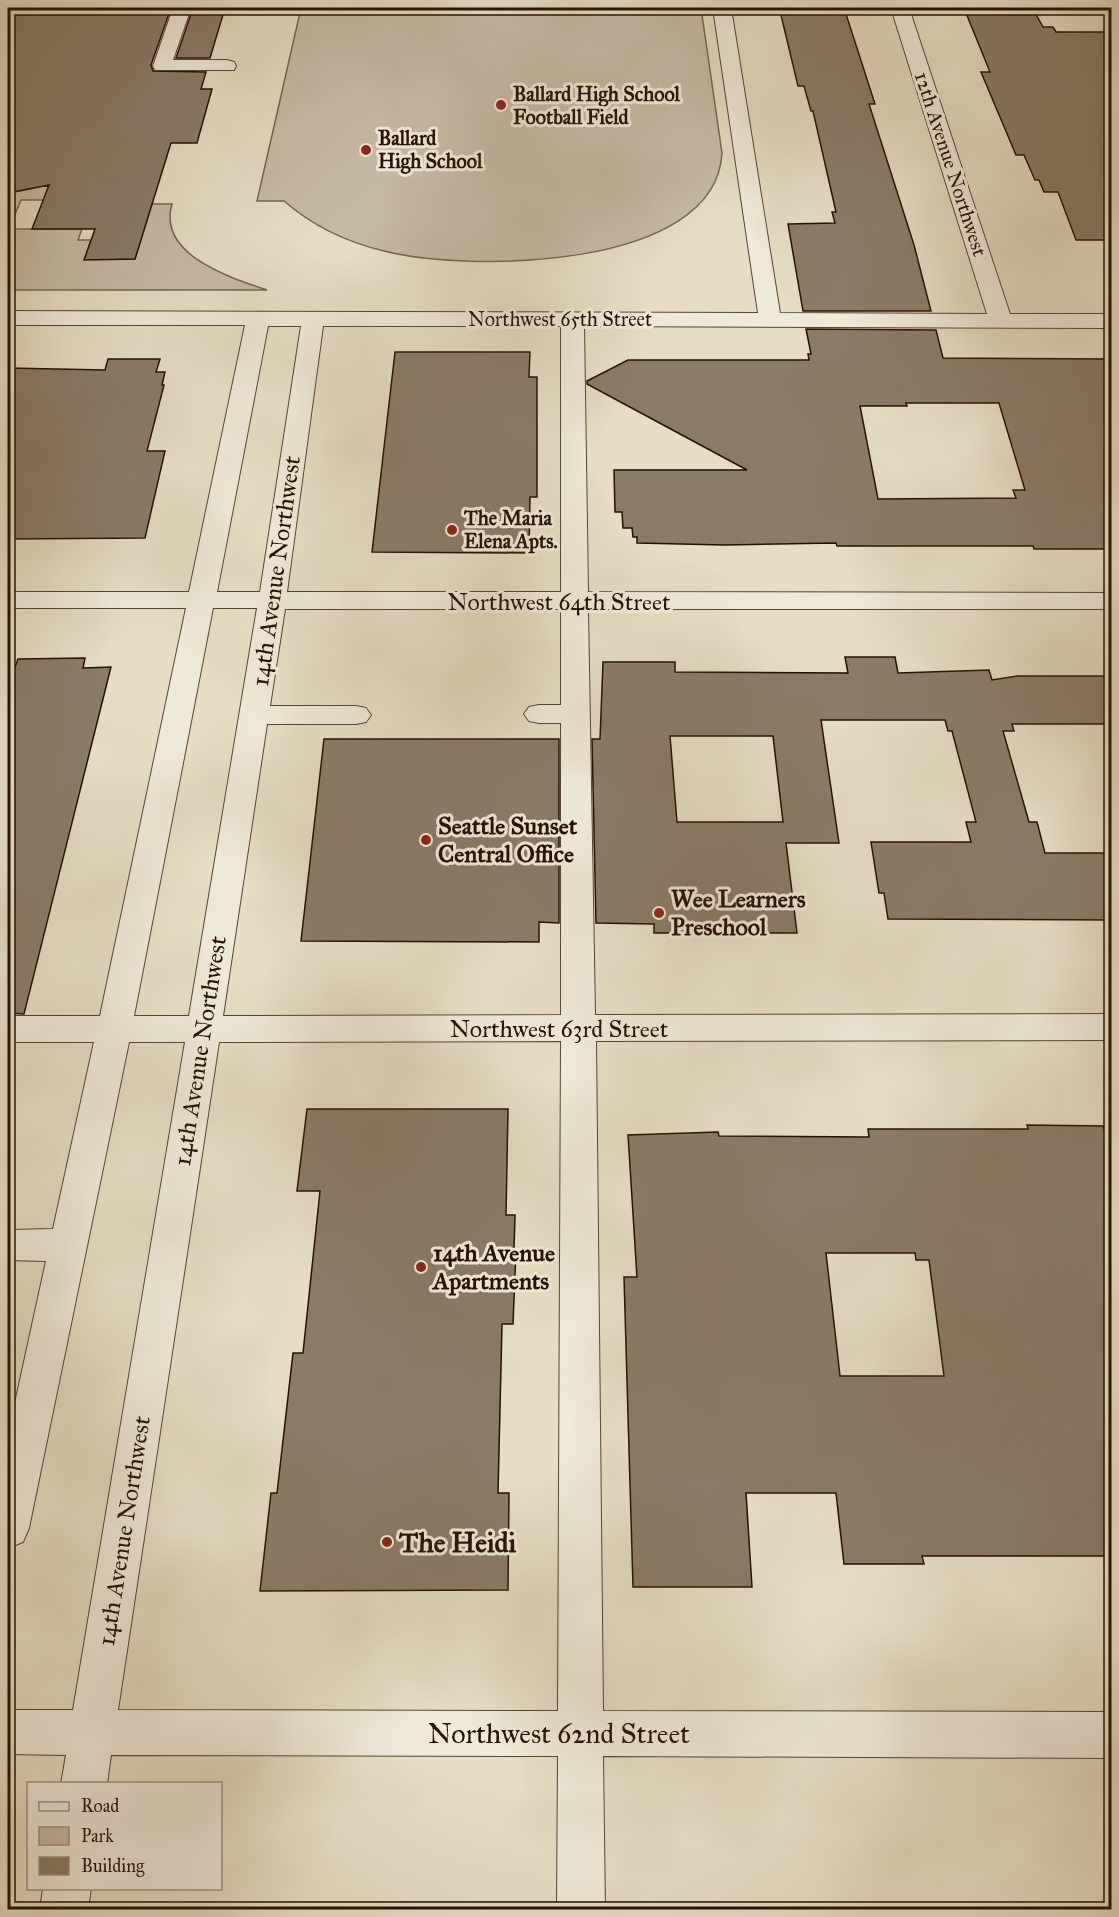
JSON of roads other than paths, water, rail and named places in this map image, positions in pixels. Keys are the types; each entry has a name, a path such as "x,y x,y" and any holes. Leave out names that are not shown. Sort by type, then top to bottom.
{"street":[{"path":"182,8 162,66 227,66"},
{"path":"722,8 770,319"},
{"name":"12th Avenue Northwest","path":"900,8 1001,321"},
{"name":"Northwest 65th Street","path":"8,318 1112,321"},
{"path":"8,1528 114,1030 258,319"},
{"name":"14th Avenue Northwest","path":"84,1782 272,601 313,319"},
{"path":"572,319 578,1029 581,1910"},
{"name":"Northwest 64th Street","path":"8,600 201,602 1112,601"},
{"path":"539,714 574,714"},
{"path":"254,715 357,715"},
{"name":"Northwest 63rd Street","path":"8,1029 1112,1027"},
{"path":"8,1245 67,1245"},
{"name":"Northwest 62nd Street","path":"8,1732 1112,1735"},
{"path":"64,1910 67,1890"}],"place":[{"name":"Ballard High School Football Field","path":"501,105"},
{"name":"Ballard High School","path":"366,150"},
{"name":"The Maria Elena Apts.","path":"452,530"},
{"name":"Seattle Sunset Central Office","path":"426,840"},
{"name":"Wee Learners Preschool","path":"659,913"},
{"name":"14th Avenue Apartments","path":"421,1267"},
{"name":"The Heidi","path":"387,1542"}]}
